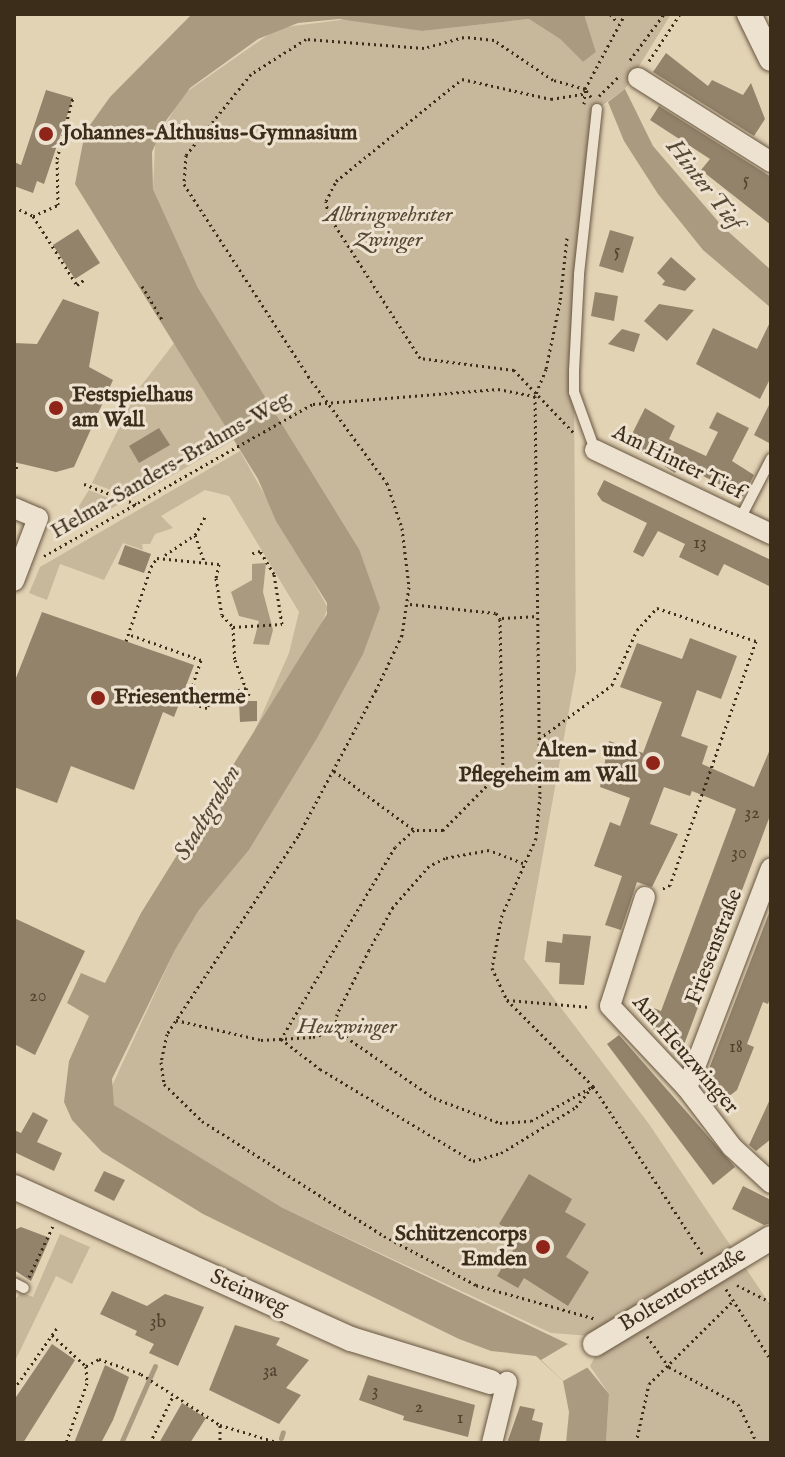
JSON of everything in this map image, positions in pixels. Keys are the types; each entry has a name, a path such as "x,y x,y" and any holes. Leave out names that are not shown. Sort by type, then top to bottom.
{"street":[{"path":"749,14 771,59"},
{"path":"638,78 771,162"},
{"name":"Am Hinter Tief","path":"595,450 771,534"},
{"path":"14,508 38,518 16,577"},
{"name":"Friesenstraße","path":"687,1088 771,868"},
{"name":"Am Heuzwinger","path":"645,897 610,1006 687,1088 732,1147 771,1183"},
{"name":"Steinweg","path":"14,1187 345,1337 499,1382"},
{"name":"Boltentorstraße","path":"601,1340 771,1238"},
{"path":"492,1443 499,1382"}],"lane":[{"path":"595,105 574,392 595,450"},
{"path":"740,519 771,459"}],"path":[{"path":"610,14 619,25"},
{"path":"584,107 584,91 625,14"},
{"path":"601,1340 597,1319 476,1285 384,1236 202,1121 178,1102 161,1075 162,1047 176,1020 290,849 334,771 393,657 408,604 407,556 395,502 375,466 326,402 183,180 186,155 212,118 272,57 317,38 424,48 464,37 494,40 553,80 584,91 595,105 664,14"},
{"path":"638,78 680,14"},
{"name":"Am Hinter Tief","path":"584,91 551,99 462,79 327,194 328,214 420,358 514,370 535,396 595,450"},
{"path":"33,216 58,205 57,159 73,97"},
{"path":"14,207 33,216 77,285 85,279"},
{"path":"569,224 560,302 546,369 535,396 539,739 536,838 523,863 492,953 494,977 507,1000 593,1086 709,1263"},
{"path":"142,286 162,319"},
{"name":"Helma-Sanders-Brahms-Weg","path":"16,577 278,420 326,402 498,389 535,396"},
{"path":"14,474 18,463"},
{"path":"84,484 136,504"},
{"path":"126,641 153,562 195,535 205,517"},
{"path":"195,535 204,561"},
{"path":"233,627 282,624 274,574 260,551 250,554"},
{"path":"165,555 219,564 216,578 222,615 233,627 235,660 250,697"},
{"path":"334,771 414,830 443,830 503,769 500,619 496,613 408,604"},
{"path":"539,739 612,685 637,630 657,608 756,641 670,885 645,897"},
{"path":"500,619 538,616"},
{"path":"128,634 201,660 187,702 207,708 211,699 246,688"},
{"path":"281,1039 395,847 414,830"},
{"path":"336,1030 337,1014 381,928 429,866 445,858 489,850 523,863"},
{"path":"507,1000 610,1006"},
{"path":"176,1020 206,1031 281,1039 336,1030 434,1098 500,1123 531,1121 593,1086"},
{"path":"281,1039 320,1069 473,1161 501,1153 576,1107 593,1086"},
{"path":"19,1286 61,1208"},
{"path":"732,1283 771,1302"},
{"path":"724,1286 771,1360"},
{"path":"636,1443 647,1387 733,1301"},
{"path":"637,1317 669,1367 738,1404 757,1443"},
{"path":"14,1389 57,1328"},
{"path":"52,1335 86,1366 87,1383 66,1443"},
{"path":"86,1366 99,1359 141,1374 220,1425 280,1443"},
{"path":"150,1443 174,1395"},
{"path":"220,1425 220,1443"}],"green space":[{"path":"584,14 671,14 625,89 597,109 574,392 576,671 524,959 649,1124 771,1306 771,1443 606,1443 609,1394 590,1366 605,1337 551,1333 281,1207 152,1132 114,1105 111,1088 175,950 199,910 249,850 316,740 359,549 198,288 153,189 155,144 182,95 278,28 348,19 422,31 529,19 560,39 583,62 596,52"},
{"path":"175,342 234,440 133,498 92,483 137,391"},
{"path":"240,451 328,608 314,641 248,746 289,653 299,612 229,496 205,490 161,516 173,528 155,534 150,544 142,544 143,550 123,543 104,580 60,564 47,600 29,593 40,567"},
{"path":"89,490 121,503 88,522 74,514"},
{"path":"60,1234 90,1247 72,1284 56,1276 14,1363 14,1301 21,1292 33,1297"}],"water":[{"name":"Stadtgraben","path":"192,14 584,14 596,52 583,62 560,39 529,19 422,31 339,19 298,23 258,39 190,88 165,122 152,152 153,189 198,288 359,549 380,608 363,654 316,740 249,850 199,910 175,950 112,1079 114,1105 281,1207 568,1344 609,1394 606,1443 566,1443 569,1412 563,1381 536,1356 491,1351 459,1339 203,1214 102,1152 72,1120 64,1102 69,1061 89,1016 67,1003 81,973 105,983 141,913 327,614 327,603 276,521 258,479 75,184 85,132 110,97"},
{"path":"625,89 653,146 722,226 771,270 771,308 703,250 658,194 624,141 608,102"},
{"path":"266,563 263,592 273,630 269,645 253,644 259,621 239,616 231,592 252,580 252,564"}],"pier":[{"path":"568,1344 590,1366 563,1381 541,1360"}],"building":[{"path":"666,53 708,86 712,80 743,95 751,83 765,119 754,136 653,72"},
{"name":"Johannes-Althusius-Gymnasium","path":"46,90 73,98 44,184 37,181 33,193 14,186 14,162 21,165"},
{"path":"659,106 771,177 771,225 701,170 710,159 650,120"},
{"path":"78,229 100,263 75,279 53,245"},
{"path":"610,230 634,237 623,273 599,266"},
{"path":"671,257 696,279 685,291 662,285 665,281 657,273"},
{"path":"595,292 618,296 614,321 591,316"},
{"name":"Festspielhaus am Wall","path":"63,299 99,312 89,367 113,380 74,467 56,472 14,462 14,343 37,344"},
{"path":"659,304 694,310 667,341 644,321"},
{"path":"771,320 771,377 760,399 696,364 713,328 757,349"},
{"path":"622,329 640,334 634,352 608,344"},
{"path":"771,401 771,444 754,435"},
{"path":"645,408 675,426 669,439 706,456 718,432 709,428 717,412 749,428 732,461 754,475 743,496 679,464 675,473 628,442"},
{"path":"159,428 170,445 139,463 129,446"},
{"path":"604,480 771,560 771,587 724,564 718,576 679,557 685,544 658,531 643,557 633,552 647,523 602,501 597,494"},
{"path":"125,545 151,554 144,573 118,564"},
{"name":"Friesentherme","path":"42,612 194,665 174,717 163,712 134,790 71,766 57,803 14,787 14,683"},
{"path":"690,638 737,656 721,699 697,690 681,736 708,746 702,764 754,787 771,747 771,813 679,1058 640,1014 651,1007 661,1011 736,809 692,791 690,796 664,787 650,824 678,834 652,887 637,882 621,930 605,925 622,876 594,866 610,822 620,826 630,798 600,787 609,741 643,753 662,702 620,687 637,643 682,659"},
{"path":"239,701 257,701 257,721 240,722"},
{"path":"771,908 771,995 768,1004 763,1002 747,1044 754,1047 737,1090 717,1106 702,1087"},
{"path":"14,918 85,951 35,1055 14,1044"},
{"path":"563,934 591,936 584,985 559,984 560,963 545,962 547,941 562,943"},
{"path":"619,1035 735,1167 713,1185 607,1044"},
{"path":"771,1097 771,1139 756,1151 749,1145"},
{"path":"33,1112 48,1120 37,1142 62,1153 54,1171 14,1152 14,1130 21,1133"},
{"path":"104,1171 125,1180 114,1201 94,1191"},
{"name":"Schützencorps Emden","path":"529,1174 572,1199 565,1212 586,1224 566,1257 589,1272 568,1306 524,1278 518,1288 497,1276 521,1237 499,1224"},
{"path":"743,1186 771,1200 771,1223 764,1225 732,1209"},
{"path":"21,1227 50,1238 31,1281 14,1270 14,1230"},
{"path":"112,1291 147,1306 165,1294 204,1307 178,1366 149,1353 154,1344 135,1335 137,1331 100,1314"},
{"path":"235,1325 280,1338 276,1345 309,1360 286,1388 301,1395 279,1424 209,1390"},
{"path":"52,1344 75,1360 23,1443 14,1443 14,1400"},
{"path":"105,1365 129,1377 113,1420 101,1443 74,1443"},
{"path":"368,1375 475,1405 468,1437 403,1420 404,1416 359,1400"},
{"path":"182,1403 206,1418 190,1443 159,1443"},
{"path":"520,1406 535,1409 532,1420 543,1423 539,1443 507,1443"}],"waterway":[{"path":"121,1443 155,1366"},
{"path":"281,1438 283,1432"}],"place":[{"name":"Johannes-Althusius-Gymnasium","path":"46,134"},
{"name":"Festspielhaus am Wall","path":"56,408"},
{"name":"Friesentherme","path":"98,698"},
{"name":"Alten- und Pflegeheim am Wall","path":"653,763"},
{"name":"Schützencorps Emden","path":"543,1247"}],"water label":[{"name":"Hinter Tief","path":"704,185"}],"park label":[{"name":"Albringwehrster Zwinger","path":"388,228"},
{"name":"Heuzwinger","path":"347,1028"}]}
